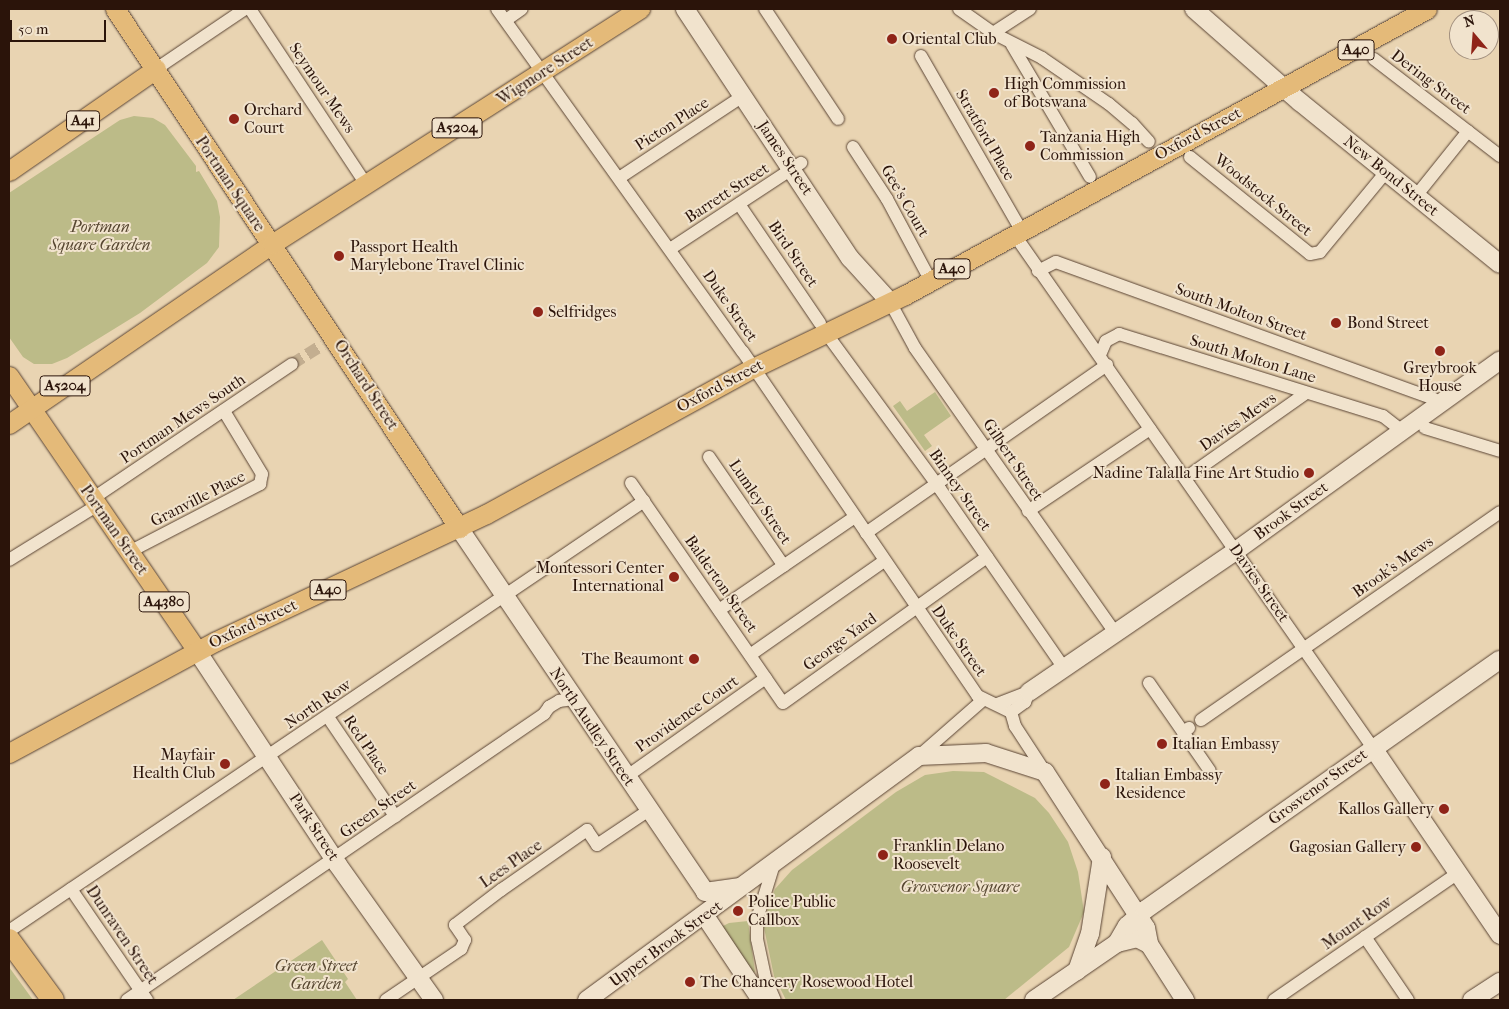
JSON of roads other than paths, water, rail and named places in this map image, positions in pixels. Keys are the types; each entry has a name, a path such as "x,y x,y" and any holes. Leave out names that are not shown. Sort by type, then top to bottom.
{"highway":[{"path":"9,940 53,1000"}],"main road":[{"name":"Portman Square","path":"31,409 272,244 115,9"},
{"name":"Wigmore Street","path":"272,244 367,186 640,9"},
{"name":"Oxford Street","path":"9,753 197,651 459,528 823,328 890,302 1427,9"},
{"name":"A41","path":"9,171 156,69"},
{"name":"Orchard Street","path":"272,244 328,341 459,528"},
{"name":"A4380","path":"9,376 31,409"},
{"name":"A5204","path":"9,424 31,409"},
{"name":"Portman Street","path":"31,409 197,651"}],"street":[{"path":"156,69 245,9"},
{"name":"Seymour Mews","path":"250,9 367,186"},
{"name":"Duke Street","path":"497,9 670,249 916,608 983,700"},
{"path":"506,20 522,9"},
{"name":"James Street","path":"685,9 743,96 797,166 850,258 890,302"},
{"path":"765,9 838,119"},
{"path":"959,9 1012,45 1042,58 1109,104 1132,123 1149,142"},
{"path":"993,33 1030,9"},
{"name":"New Bond Street","path":"1194,9 1283,88 1500,264"},
{"path":"1012,45 1026,72 1090,177"},
{"name":"Stratford Place","path":"921,56 1018,232"},
{"path":"1026,72 1042,58"},
{"name":"Dering Street","path":"1374,59 1404,79 1496,153"},
{"name":"Picton Place","path":"619,178 743,96"},
{"name":"Dering Street","path":"1416,196 1468,131"},
{"name":"Gee's Court","path":"853,147 887,198 926,272"},
{"name":"Woodstock Street","path":"1190,157 1310,254 1316,254 1386,172"},
{"name":"Barrett Street","path":"670,249 741,207 797,166"},
{"name":"Bird Street","path":"741,207 823,328"},
{"name":"Davies Street","path":"1018,232 1038,271 1083,336 1103,360 1150,429 1187,477 1458,873 1498,926"},
{"name":"South Molton Street","path":"1038,271 1056,262 1434,399"},
{"name":"Gilbert Street","path":"890,302 908,329 915,348 1115,633"},
{"name":"Binney Street","path":"823,328 937,485 1064,668"},
{"name":"South Molton Lane","path":"866,533 988,451 1103,360 1106,341 1119,334 1388,418 1402,430"},
{"name":"Brook Street","path":"997,704 1029,692 1237,550 1500,360"},
{"name":"Portman Mews South","path":"9,560 94,503 292,364"},
{"name":"Davies Mews","path":"1187,477 1306,393"},
{"name":"Granville Place","path":"129,552 260,484 262,474 224,411"},
{"path":"1425,428 1500,451"},
{"path":"1028,511 1150,429"},
{"name":"Lumley Street","path":"710,457 784,566"},
{"name":"Balderton Street","path":"631,483 783,703"},
{"name":"North Row","path":"9,931 328,718 644,501"},
{"name":"Brook's Mews","path":"1200,720 1305,650 1500,512"},
{"path":"719,610 854,517"},
{"name":"North Audley Street","path":"459,528 504,598 705,892 717,893 744,886"},
{"name":"George Yard","path":"783,703 987,557"},
{"path":"750,655 884,561"},
{"name":"Park Street","path":"197,651 268,758 342,853 434,1000"},
{"name":"Grosvenor Street","path":"1138,916 1373,748 1498,666"},
{"name":"Providence Court","path":"626,776 766,678"},
{"path":"1149,683 1186,730 1210,770"},
{"name":"Brook Street","path":"1011,712 1026,702 1029,692"},
{"name":"Green Street","path":"127,1000 144,996 342,853 544,714 549,707 559,701 573,699"},
{"path":"744,886 775,860 920,756 983,700 997,704 1011,712 1015,726 1102,857 1149,934 1148,944"},
{"name":"Red Place","path":"328,718 395,816"},
{"path":"920,756 986,753 1045,772"},
{"name":"Lees Place","path":"419,977 461,949 465,940 455,924 501,890 587,830 597,845 649,810"},
{"path":"1077,971 1090,934 1102,857"},
{"path":"775,860 757,919 757,939 765,977 775,1000"},
{"name":"Mount Row","path":"1274,1000 1458,873"},
{"name":"Upper Brook Street","path":"591,999 744,886"},
{"name":"Dunraven Street","path":"70,889 144,996"},
{"path":"705,916 761,1000"},
{"path":"1034,1000 1116,943 1138,916"},
{"path":"1365,937 1408,1000"},
{"path":"1116,943 1137,938 1148,944 1185,1000"},
{"path":"386,1000 419,977"},
{"path":"1472,1000 1500,982"}],"tunnel":[{"path":"292,364 322,345"}],"place":[{"name":"Oriental Club","path":"892,39"},
{"name":"High Commission of Botswana","path":"994,93"},
{"name":"Orchard Court","path":"234,119"},
{"name":"Tanzania High Commission","path":"1030,146"},
{"name":"Passport Health Marylebone Travel Clinic","path":"339,256"},
{"name":"Selfridges","path":"538,312"},
{"name":"Bond Street","path":"1336,323"},
{"name":"Greybrook House","path":"1440,351"},
{"name":"Nadine Talalla Fine Art Studio","path":"1309,473"},
{"name":"Montessori Center International","path":"674,577"},
{"name":"The Beaumont","path":"694,659"},
{"name":"Italian Embassy","path":"1162,744"},
{"name":"Mayfair Health Club","path":"225,764"},
{"name":"Italian Embassy Residence","path":"1105,784"},
{"name":"Kallos Gallery","path":"1444,809"},
{"name":"Gagosian Gallery","path":"1416,847"},
{"name":"Franklin Delano Roosevelt","path":"883,855"},
{"name":"Police Public Callbox","path":"738,911"},
{"name":"The Chancery Rosewood Hotel","path":"690,982"}],"park label":[{"name":"Portman Square Garden","path":"100,236"},
{"name":"Grosvenor Square","path":"960,887"},
{"name":"Green Street Garden","path":"316,975"}]}
